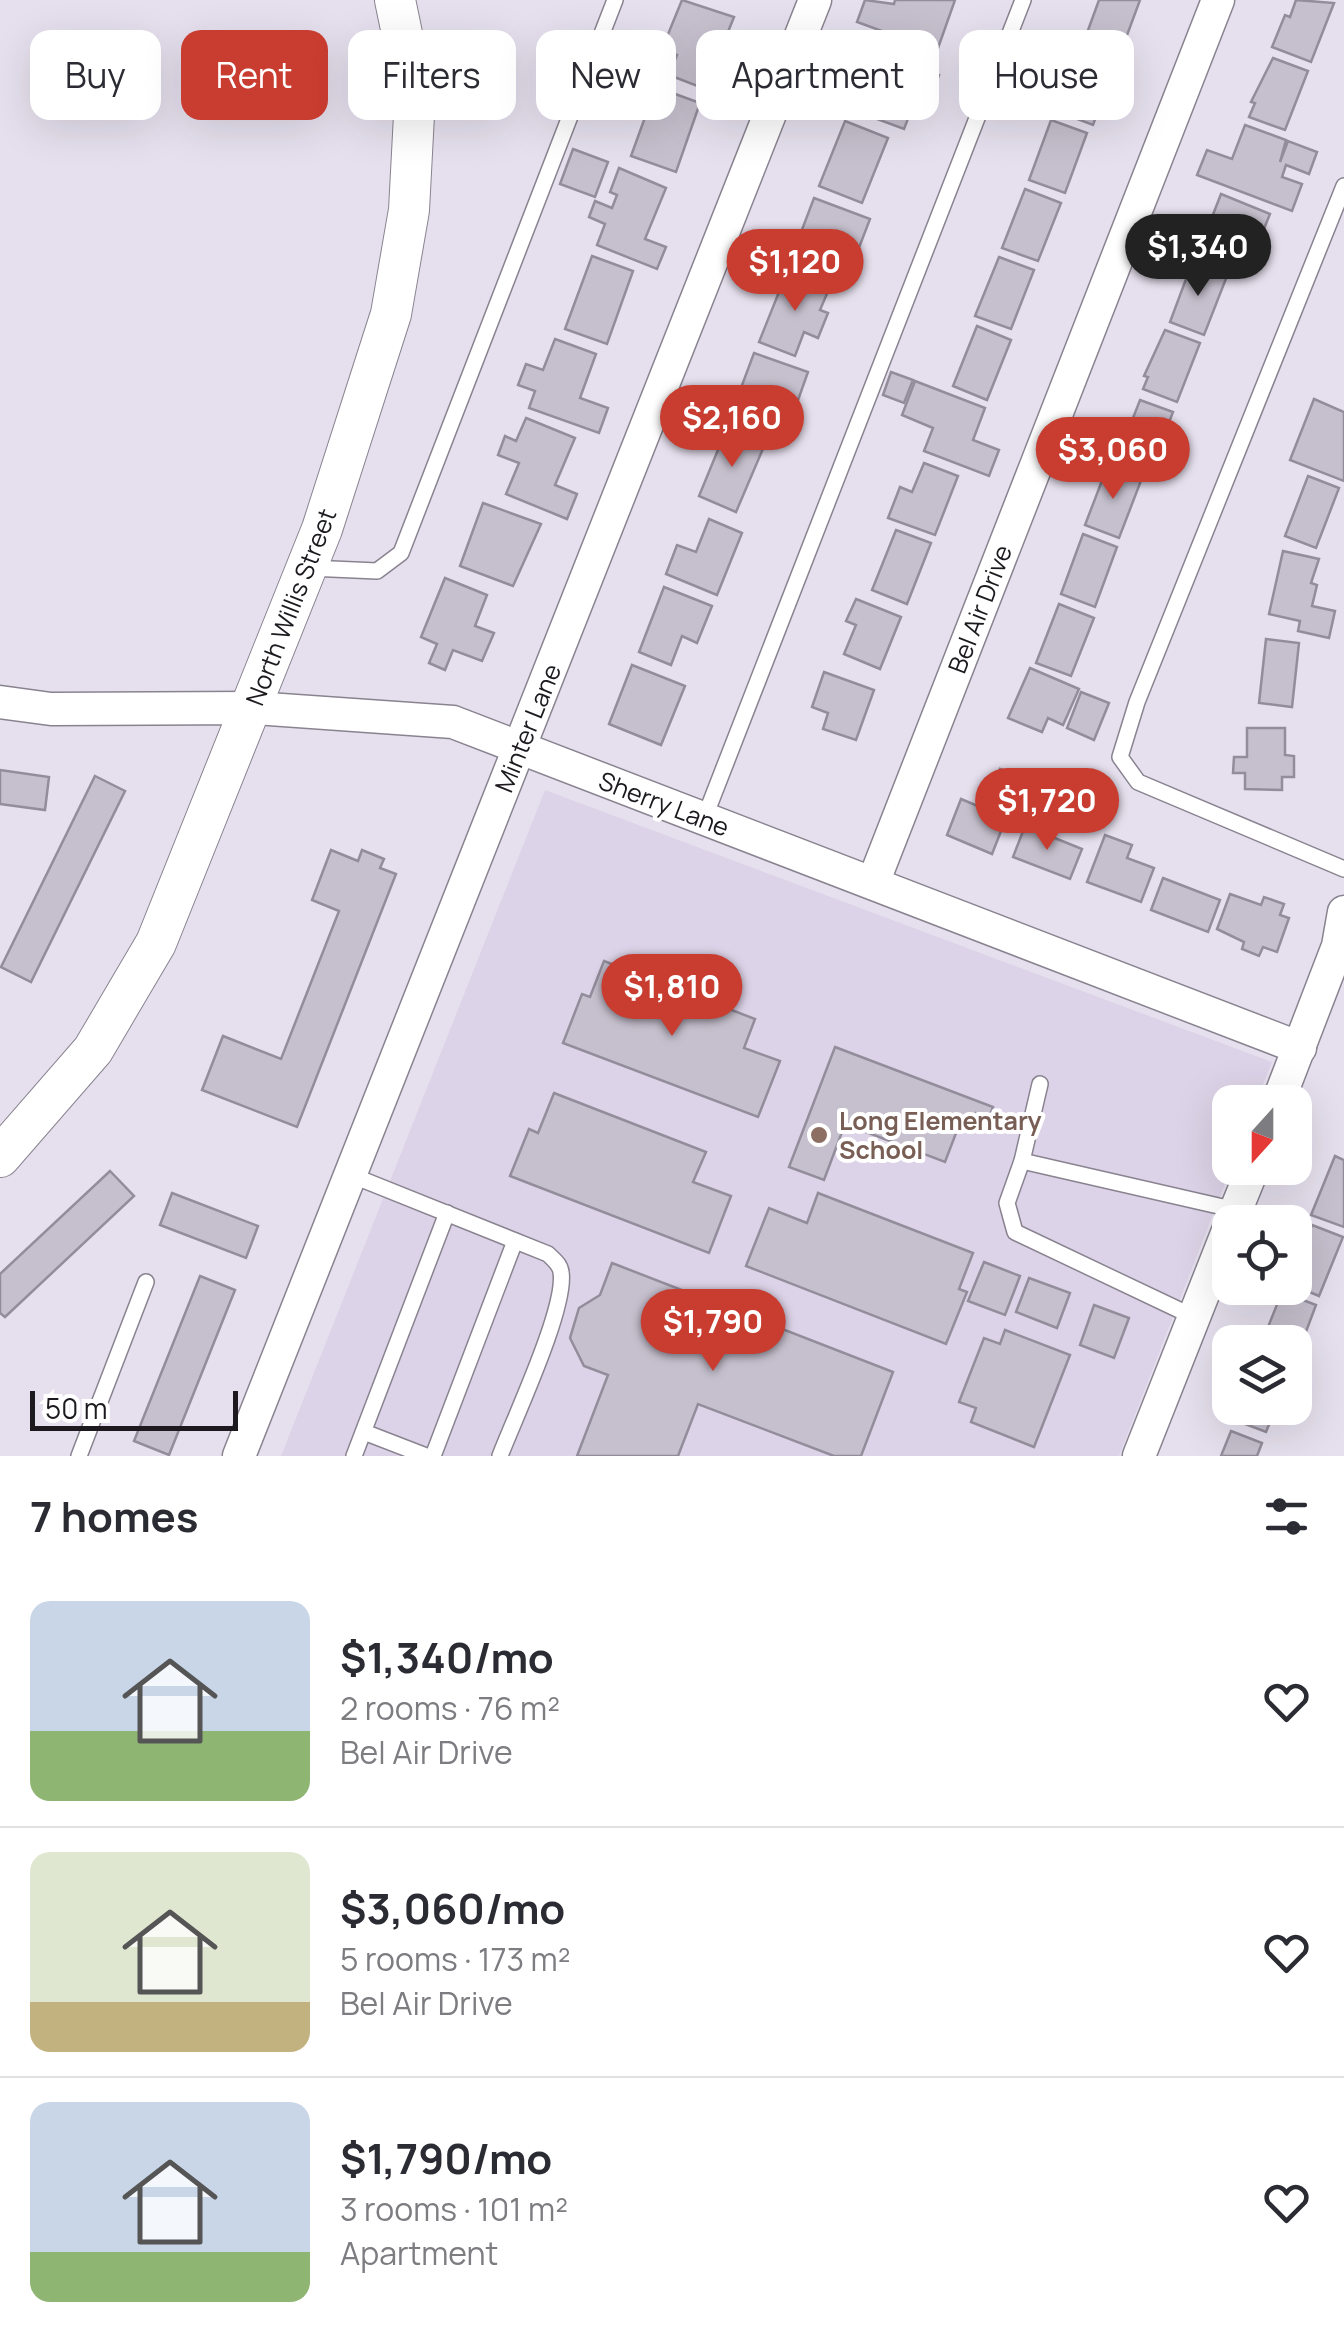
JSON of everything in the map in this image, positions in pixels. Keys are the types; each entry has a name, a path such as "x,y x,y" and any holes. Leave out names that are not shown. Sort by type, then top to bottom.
{"street":[{"name":"North Willis Street","path":"0,1157 93,1050 156,942 307,568 392,314 409,210 414,96 395,0"},
{"name":"Minter Lane","path":"240,1456 815,0"},
{"name":"Bel Air Drive","path":"872,882 1218,0"},
{"name":"Sherry Lane","path":"0,702 52,708 253,708 454,722 1300,1048"},
{"path":"1285,1085 1338,946 1344,912"},
{"path":"1139,1456 1212,1271"}],"lane":[{"path":"307,568 378,571 402,553 615,0"},
{"path":"704,819 1023,0"},
{"path":"1344,186 1138,702 1120,757 1138,782 1344,869"},
{"path":"1040,1084 1008,1203 1015,1232 1194,1317"},
{"path":"1022,1162 1212,1214"},
{"path":"351,1175 548,1254 561,1267 562,1285 500,1456"},
{"path":"354,1456 447,1213"},
{"path":"364,1432 430,1456 515,1241"},
{"path":"78,1456 146,1282"}],"shaded area":[{"name":"Long Elementary School","path":"545,790 1272,1062 1263,1085 1212,1085 1212,1185 1224,1185 1217,1205 1212,1205 1212,1217 1119,1456 281,1456"}],"building":[{"path":"682,0 734,17 729,30 696,30 696,86 676,78 676,30 670,30"},
{"path":"865,0 894,4 895,0 955,0 939,45 939,30 879,30 857,22"},
{"path":"1099,0 1140,0 1129,30 1088,30"},
{"path":"1296,0 1334,3 1311,62 1272,47"},
{"path":"1273,58 1308,71 1285,130 1249,117 1255,103 1251,102"},
{"path":"676,94 696,102 696,114 676,172 631,156 644,120 676,120"},
{"path":"880,120 907,120 904,129"},
{"path":"1051,120 1087,133 1065,193 1029,180"},
{"path":"845,121 888,138 862,203 819,186"},
{"path":"1245,125 1286,140 1280,162 1288,141 1317,152 1309,174 1286,165 1282,177 1302,184 1292,211 1197,175 1207,150 1232,159"},
{"path":"573,149 608,162 595,197 560,184"},
{"path":"619,168 666,188 645,239 666,247 657,269 597,245 605,224 589,217 595,201 612,208 617,195 610,192"},
{"path":"1025,189 1061,203 1038,261 1002,248"},
{"path":"1221,194 1270,214 1246,273 1170,243 1180,219 1207,230"},
{"path":"814,198 870,219 857,253 844,248 838,264 827,259 821,276 789,264"},
{"path":"592,256 633,271 607,344 565,329"},
{"path":"999,257 1034,270 1011,329 975,316"},
{"path":"1192,263 1227,276 1204,335 1170,322"},
{"path":"787,272 829,289 820,310 828,313 818,338 804,332 795,356 759,342"},
{"path":"977,326 1011,340 987,400 953,386"},
{"path":"1165,330 1200,343 1177,402 1143,389 1148,377 1144,376"},
{"path":"555,339 596,354 580,398 608,408 599,433 529,408 535,391 518,385 526,364 543,370"},
{"path":"754,353 808,372 798,400 775,391 760,432 729,420"},
{"path":"891,372 913,380 904,403 883,395"},
{"path":"915,381 985,408 973,440 999,450 989,476 924,451 933,428 902,415"},
{"path":"1314,399 1344,412 1344,481 1290,460"},
{"path":"1140,400 1173,412 1150,471 1117,459"},
{"path":"526,418 575,438 555,485 577,494 567,519 506,494 519,463 498,455 505,436 516,441"},
{"path":"727,428 765,444 736,512 699,496"},
{"path":"924,463 958,476 935,535 888,518 900,487 912,492"},
{"path":"1108,465 1142,478 1119,538 1085,525"},
{"path":"1308,476 1339,488 1316,548 1285,536"},
{"path":"483,503 541,524 513,586 460,566"},
{"path":"709,519 742,533 717,595 666,574 677,545 696,552"},
{"path":"896,530 931,543 907,604 872,590"},
{"path":"1083,534 1117,547 1095,607 1061,594"},
{"path":"1283,551 1319,559 1311,583 1317,585 1312,606 1335,611 1329,638 1298,631 1300,621 1269,614"},
{"path":"445,578 487,595 475,626 494,633 482,661 453,650 445,670 429,663 437,644 421,637"},
{"path":"664,587 712,606 697,643 682,636 671,665 639,652"},
{"path":"856,599 901,617 880,669 844,654 856,625 846,621"},
{"path":"1059,604 1094,618 1071,676 1036,663"},
{"path":"1266,639 1299,643 1292,707 1259,703"},
{"path":"632,665 685,686 661,745 609,724"},
{"path":"1030,668 1079,689 1063,725 1048,718 1042,732 1008,718"},
{"path":"824,672 874,690 856,740 823,729 828,713 812,707"},
{"path":"1081,692 1109,703 1094,740 1067,728"},
{"path":"1247,728 1285,728 1285,755 1294,756 1294,777 1282,777 1282,790 1245,789 1245,773 1233,773 1234,757 1247,757"},
{"path":"1000,769 1027,780 1008,828 1003,826 992,854 947,835 961,799 985,809"},
{"path":"0,770 49,777 45,810 0,804"},
{"path":"95,776 125,791 31,982 1,967"},
{"path":"1025,826 1082,849 1070,879 1013,857"},
{"path":"1105,835 1132,845 1127,858 1154,868 1141,902 1087,882"},
{"path":"331,850 358,861 362,850 384,859 380,868 396,874 297,1127 202,1090 223,1036 281,1059 339,911 312,900"},
{"path":"1163,878 1220,900 1208,932 1151,910"},
{"path":"1230,894 1261,905 1264,897 1284,904 1280,915 1289,918 1277,952 1263,947 1259,956 1242,949 1244,942 1217,929"},
{"path":"604,961 755,1019 744,1048 780,1061 758,1117 563,1043 582,994 590,997"},
{"path":"835,1047 993,1107 989,1118 976,1113 972,1124 961,1120 945,1162 845,1124 824,1180 789,1167"},
{"path":"554,1093 706,1152 693,1182 731,1196 709,1253 510,1176 529,1129 538,1133"},
{"path":"1335,1156 1344,1160 1344,1227 1312,1213"},
{"path":"110,1171 134,1196 5,1317 0,1313 0,1274"},
{"path":"172,1193 258,1226 246,1258 160,1225"},
{"path":"818,1193 973,1253 959,1289 967,1292 946,1344 746,1266 769,1208 807,1223"},
{"path":"1312,1225 1343,1237 1319,1296 1312,1293"},
{"path":"984,1262 1020,1276 1005,1315 968,1301"},
{"path":"612,1263 893,1372 861,1456 834,1456 698,1404 678,1456 577,1456 608,1375 584,1366 570,1338 579,1308 600,1295"},
{"path":"200,1276 235,1290 169,1455 134,1441"},
{"path":"1029,1278 1070,1293 1057,1328 1016,1312"},
{"path":"1094,1305 1129,1318 1114,1358 1080,1345"},
{"path":"1277,1305 1316,1305 1308,1325 1269,1325"},
{"path":"1005,1330 1070,1355 1034,1447 971,1422 976,1408 959,1402 984,1338 1000,1344"},
{"path":"1248,1425 1269,1425 1266,1432"},
{"path":"1231,1431 1262,1443 1257,1456 1221,1456"}],"place":[{"name":"Long Elementary School","path":"819,1135"}]}
